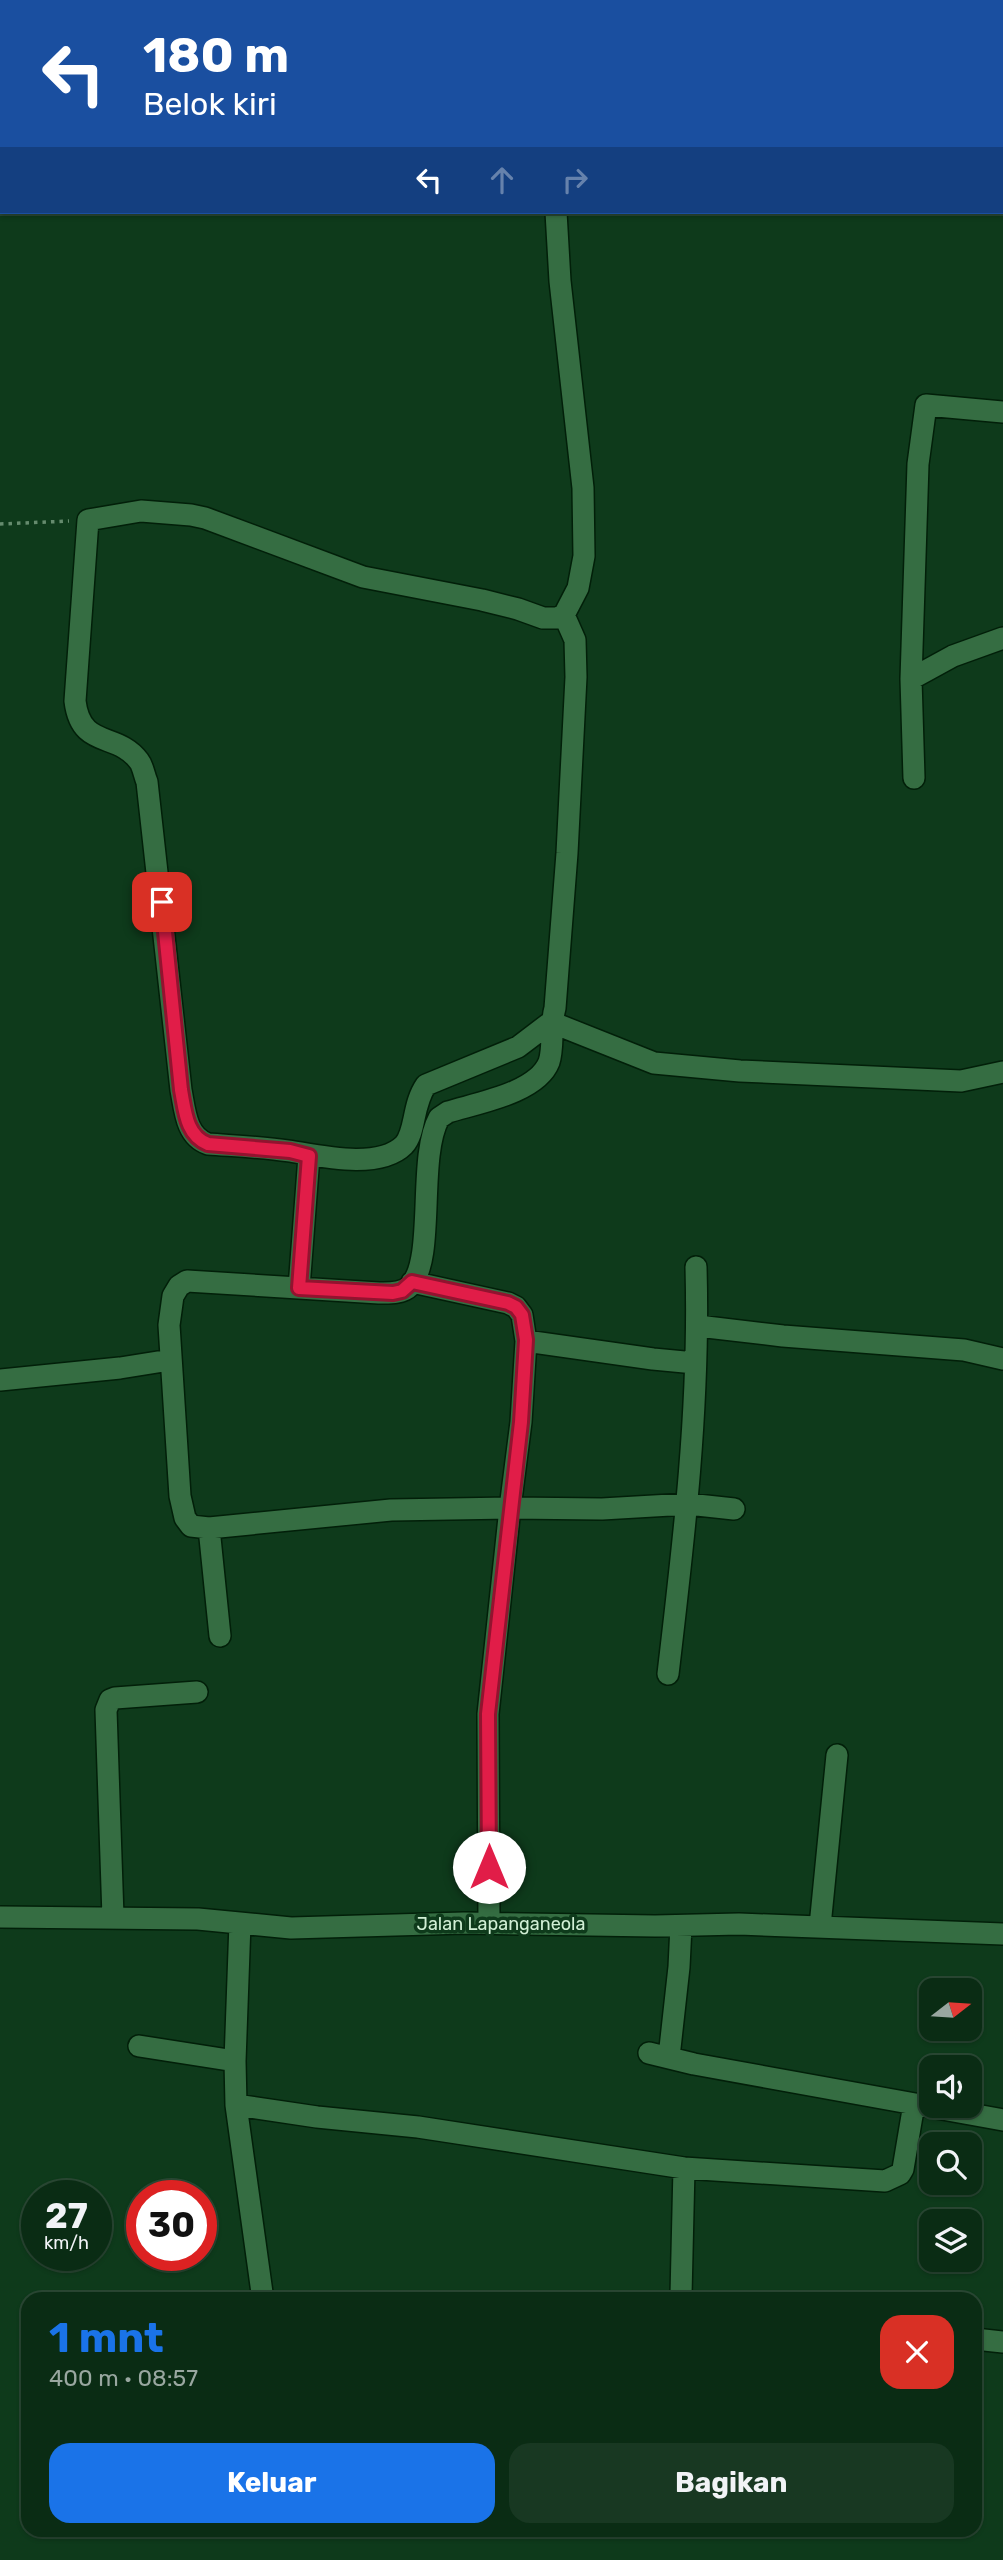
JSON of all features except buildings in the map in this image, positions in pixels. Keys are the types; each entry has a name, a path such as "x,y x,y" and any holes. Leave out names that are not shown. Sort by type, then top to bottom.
{"street":[{"path":"551,1022 518,1046 426,1085 416,1103 411,1132 406,1143 397,1151 367,1160 309,1156 290,1151 200,1141 189,1125 181,1090 147,782 139,761 125,749 88,732 77,717 77,660 88,520 141,511 191,514 205,518 363,577 482,600 543,618 556,618 564,614 578,588 584,556 583,488 560,281 556,214"},
{"path":"914,779 911,678 918,464 926,405 1003,412"},
{"path":"564,614 575,640 576,677 568,853 556,996 551,1022 550,1061 540,1076 525,1087 448,1112 439,1118 430,1146 422,1259 412,1282 402,1291 393,1293 187,1282 178,1286 173,1296 169,1325 179,1483 184,1518 191,1526 209,1528 391,1510 510,1507 602,1509 688,1504 734,1509"},
{"path":"911,678 953,656 1003,638"},
{"path":"551,1022 654,1063 740,1071 961,1081 1003,1072"},
{"path":"299,1288 309,1156"},
{"path":"668,1674 688,1504 698,1326 696,1268"},
{"path":"412,1282 516,1307 522,1315 526,1340 521,1422 488,1714 489,1923"},
{"path":"698,1326 783,1336 954,1349 1003,1359"},
{"path":"526,1340 695,1363"},
{"path":"0,1380 120,1368 170,1360"},
{"path":"209,1528 219,1636"},
{"path":"113,1917 106,1710 110,1700 115,1698 197,1692"},
{"path":"820,1926 837,1755"},
{"name":"Jalan Lapanganeola","path":"0,1917 113,1917 291,1928 489,1923 681,1926 739,1924 1003,1934"},
{"path":"240,1923 236,2105 262,2292"},
{"path":"681,1926 679,1967 659,2055 1003,2120"},
{"path":"139,2046 235,2061"},
{"path":"236,2105 317,2117 418,2127 684,2168 885,2182 900,2174 903,2169 914,2104"},
{"path":"681,2292 684,2168"},
{"path":"982,2340 1003,2342"}],"path":[{"path":"0,524 88,520"}],"route":[{"path":"162,902 181,1090 185,1114 193,1134 208,1144 290,1151 309,1156 299,1288 393,1293 402,1291 412,1282 508,1303 516,1307 522,1315 526,1340 521,1422 488,1714 489,1867"}]}
